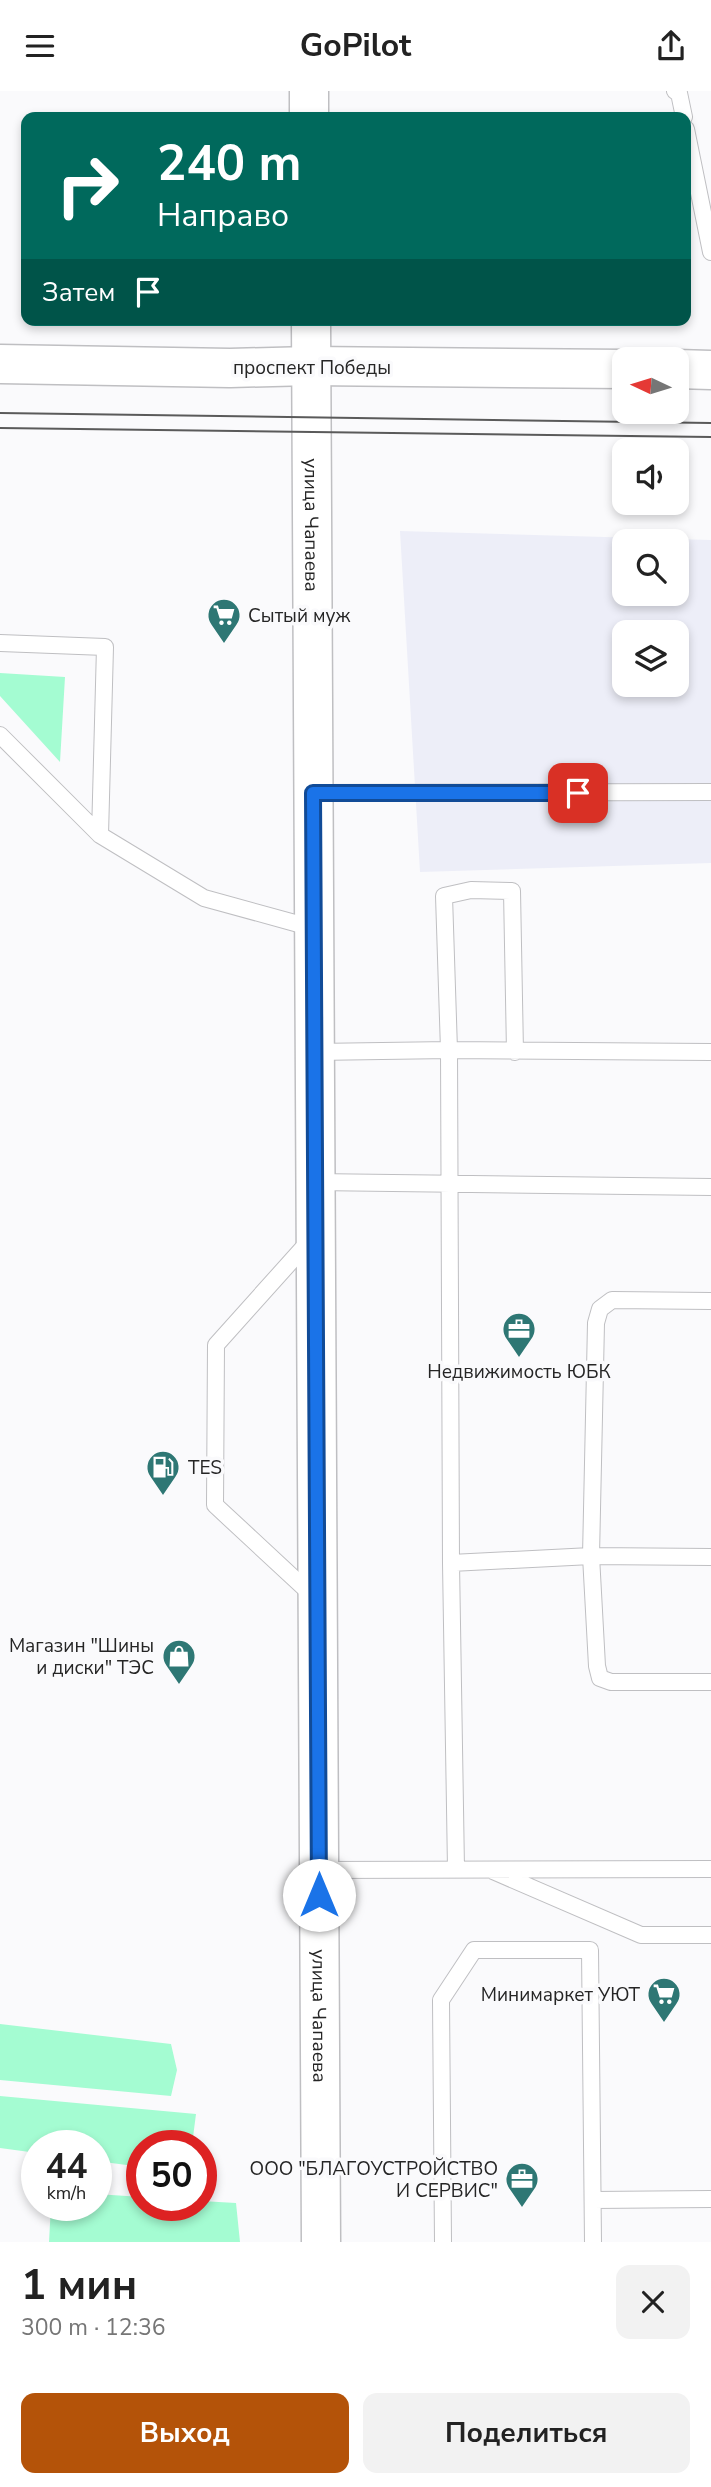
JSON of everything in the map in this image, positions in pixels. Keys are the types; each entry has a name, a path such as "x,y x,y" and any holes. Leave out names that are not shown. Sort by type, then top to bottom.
{"main road":[{"path":"309,91 309,112"},
{"name":"улица Чапаева","path":"311,326 321,2242"},
{"name":"проспект Победы","path":"0,364 230,368 310,366 612,369"},
{"path":"690,369 711,370"}],"lane":[{"path":"681,92 683,112"},
{"path":"691,154 711,252"},
{"path":"0,643 105,647 100,835"},
{"path":"0,735 100,835 204,898 313,928"},
{"path":"313,793 711,792"},
{"path":"456,1868 450,1563 447,1184 449,1050 444,896 471,890 512,891 515,1052"},
{"path":"314,1052 711,1052"},
{"path":"314,1182 711,1187"},
{"path":"315,1234 216,1345 215,1505 317,1599"},
{"path":"711,1300 612,1300 600,1309 596,1323 591,1556 597,1666 600,1678 611,1682 711,1682"},
{"path":"450,1563 591,1556 711,1557"},
{"path":"487,1868 641,1935 711,1935"},
{"path":"319,1870 711,1868"},
{"path":"443,2242 441,2000 474,1950 590,1950 593,2242"},
{"path":"593,2200 711,2199"}],"shaded area":[{"path":"400,531 612,537 612,606 689,606 689,539 711,540 711,863 420,872"}],"green space":[{"path":"0,673 65,677 60,762 0,696"},
{"path":"0,2024 171,2044 177,2070 171,2096 0,2080"},
{"path":"0,2096 196,2114 194,2130 126,2130 126,2165 112,2163 112,2130 21,2130 21,2151 0,2148"},
{"path":"112,2195 126,2196 126,2221 217,2221 217,2202 236,2203 240,2242 49,2242 50,2221 112,2221"}],"tram line":[{"path":"0,413 711,423"},
{"path":"0,428 711,437"}],"place":[{"name":"Сытый муж","path":"224,645"},
{"name":"Недвижимость ЮБК","path":"519,1359"},
{"name":"TES","path":"163,1497"},
{"name":"Магазин \"Шины и диски\" ТЭС","path":"179,1686"},
{"name":"Минимаркет УЮТ","path":"664,2024"},
{"name":"ООО \"БЛАГОУСТРОЙСТВО И СЕРВИС\"","path":"522,2209"}],"route":[{"path":"319,1895 313,793 578,793"}]}
